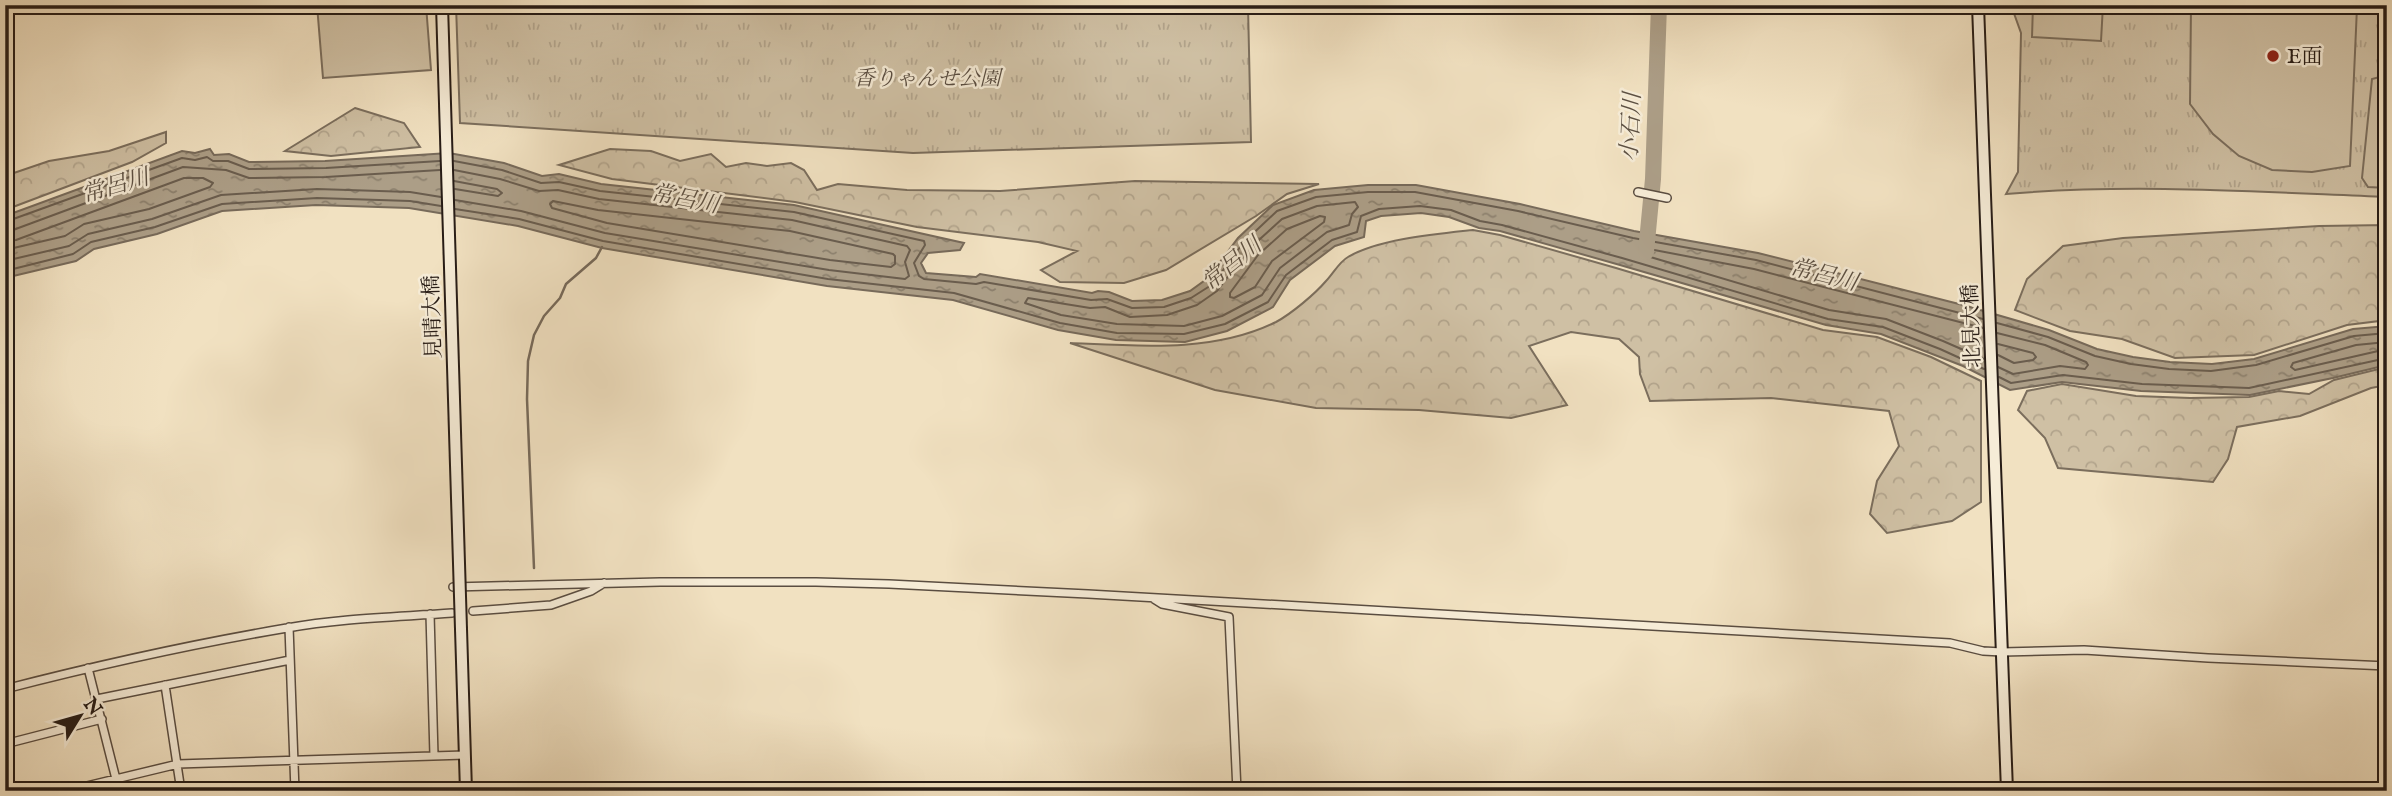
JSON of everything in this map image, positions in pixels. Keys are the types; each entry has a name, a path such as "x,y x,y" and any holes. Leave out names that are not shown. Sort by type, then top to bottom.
{"main road":[{"name":"見晴大橋","path":"442,5 466,791"},
{"name":"北見大橋","path":"1978,5 2007,791"}],"street":[{"path":"1638,192 1667,198"},
{"path":"453,587 816,582 1154,598 1950,643 1983,651 2084,650 2208,659 2387,666"},
{"path":"473,611 551,606 605,583"},
{"path":"1154,598 1162,604 1229,617 1237,791"},
{"path":"5,689 88,668 289,627 452,612"},
{"path":"430,614 434,756"},
{"path":"289,627 295,791"},
{"path":"97,699 290,660"},
{"path":"88,668 119,791"},
{"path":"165,685 181,791"},
{"path":"5,744 102,719"},
{"path":"66,791 178,764 465,755"}],"green space":[{"path":"317,5 426,5 431,70 323,78"},
{"name":"香りゃんせ公園","path":"456,5 1248,5 1251,142 913,153 460,123"},
{"path":"2011,5 2387,5 2387,197 2148,189 2006,194 2018,172 2021,33"},
{"path":"2033,5 2103,5 2101,41 2032,37"},
{"name":"E面","path":"2191,5 2357,7 2350,166 2312,172 2272,170 2239,156 2213,134 2190,104"},
{"path":"2387,75 2387,188 2368,187 2362,178 2372,79"},
{"path":"355,108 404,123 420,147 331,156 285,151"},
{"path":"166,132 166,143 132,162 5,210 5,176 49,161 109,151"},
{"path":"610,149 651,151 680,161 711,154 726,167 746,163 767,166 791,163 804,170 817,190 838,184 907,190 1000,191 1135,181 1319,184 1287,194 1256,216 1166,270 1124,283 1060,282 1041,270 1077,251 1038,242 917,227 795,202 612,179 559,165"},
{"path":"2387,225 2387,320 2347,325 2254,355 2175,358 2122,339 2070,331 2015,310 2027,279 2063,246 2123,238 2319,226"},
{"path":"1473,230 1500,235 1616,268 1823,330 1877,337 1931,357 1981,381 1981,502 1952,521 1887,533 1870,514 1877,481 1899,446 1889,411 1771,398 1650,401 1640,374 1639,357 1619,339 1571,332 1529,346 1567,405 1511,418 1419,410 1316,408 1215,390 1070,343 1175,345 1227,339 1252,332 1276,322 1296,309 1345,259 1361,251 1408,238"},
{"path":"2387,367 2387,385 2371,388 2300,416 2237,427 2228,459 2213,482 2058,468 2045,438 2018,410 2027,391 2062,384 2136,396 2249,397 2279,391 2309,394 2334,380"}],"water":[{"name":"常呂川","path":"210,149 214,155 229,154 249,162 325,161 449,153 504,163 542,176 559,174 601,184 794,205 964,243 960,250 928,253 921,263 926,273 976,277 980,274 1092,293 1109,292 1132,301 1162,300 1190,291 1208,278 1238,238 1273,205 1314,190 1368,185 1416,185 1520,204 1634,231 1758,253 1963,305 2049,330 2097,349 2133,357 2212,364 2254,359 2353,329 2387,326 2387,365 2250,395 2141,391 2062,382 2010,390 1963,366 1881,334 1826,325 1500,231 1479,228 1449,217 1421,213 1381,216 1366,221 1364,237 1335,246 1290,280 1273,307 1227,331 1185,342 1116,340 1058,330 953,300 827,286 602,248 518,226 409,208 316,205 222,211 157,234 94,249 76,261 5,278 5,216 182,151 195,153"}],"waterway":[{"name":"小石川","path":"1646,252 1653,179 1659,5"},
{"path":"534,568 527,399 528,361 534,335 544,316 560,298 566,284 596,258 602,247"}],"place":[{"name":"E面","path":"2273,56"}]}
